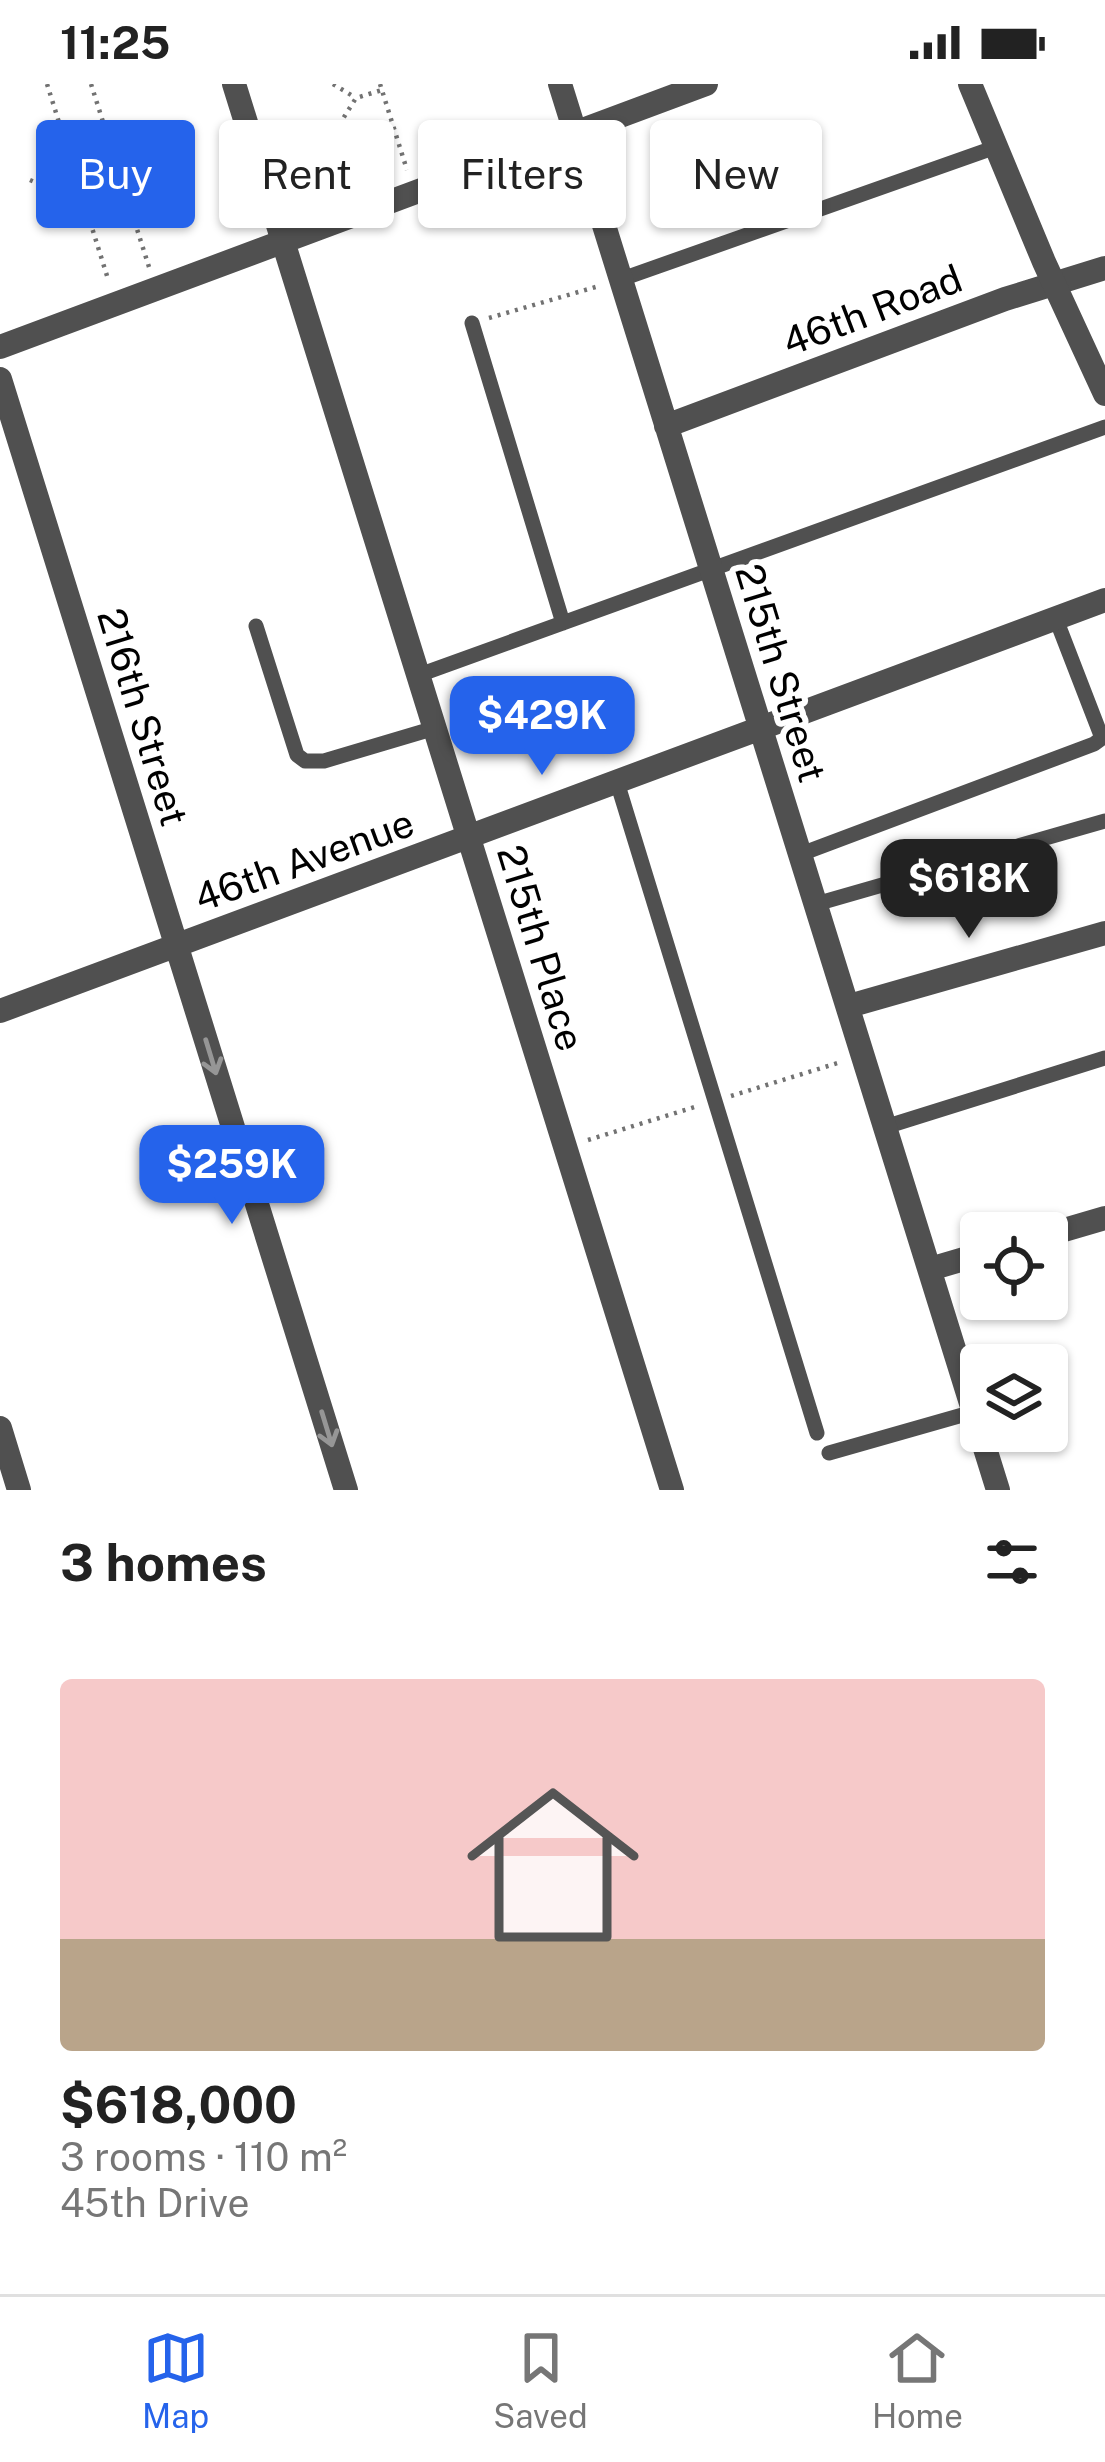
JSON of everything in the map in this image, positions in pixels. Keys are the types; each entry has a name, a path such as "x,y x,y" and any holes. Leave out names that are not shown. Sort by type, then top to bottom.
{"street":[{"name":"215th Place","path":"234,84 672,1490"},
{"name":"215th Street","path":"560,84 572,120"},
{"path":"610,120 706,84"},
{"path":"970,84 1105,394"},
{"path":"0,347 418,192"},
{"name":"215th Street","path":"606,228 960,1366"},
{"name":"46th Road","path":"666,426 1005,298 1105,268"},
{"name":"216th Street","path":"0,379 346,1490"},
{"name":"46th Avenue","path":"0,1011 1105,600"},
{"path":"849,1006 1105,933"},
{"path":"1068,1229 1105,1218"},
{"path":"930,1269 960,1260"},
{"path":"0,1428 20,1490"},
{"name":"215th Street","path":"986,1452 998,1490"}],"lane":[{"path":"622,279 996,147"},
{"path":"472,323 563,622"},
{"path":"418,675 1105,427"},
{"path":"801,854 1102,738 1056,619"},
{"path":"256,626 297,755 305,761 324,760 435,728"},
{"path":"617,782 817,1433"},
{"path":"816,904 1105,821"},
{"path":"885,1126 1105,1058"},
{"path":"829,1453 960,1416"}],"path":[{"path":"47,84 58,120"},
{"path":"92,84 103,120"},
{"path":"333,84 356,98"},
{"path":"343,120 356,98 381,87 414,193"},
{"path":"30,180 36,183"},
{"path":"92,228 116,304"},
{"path":"137,228 156,289"},
{"path":"472,323 622,279"}]}
